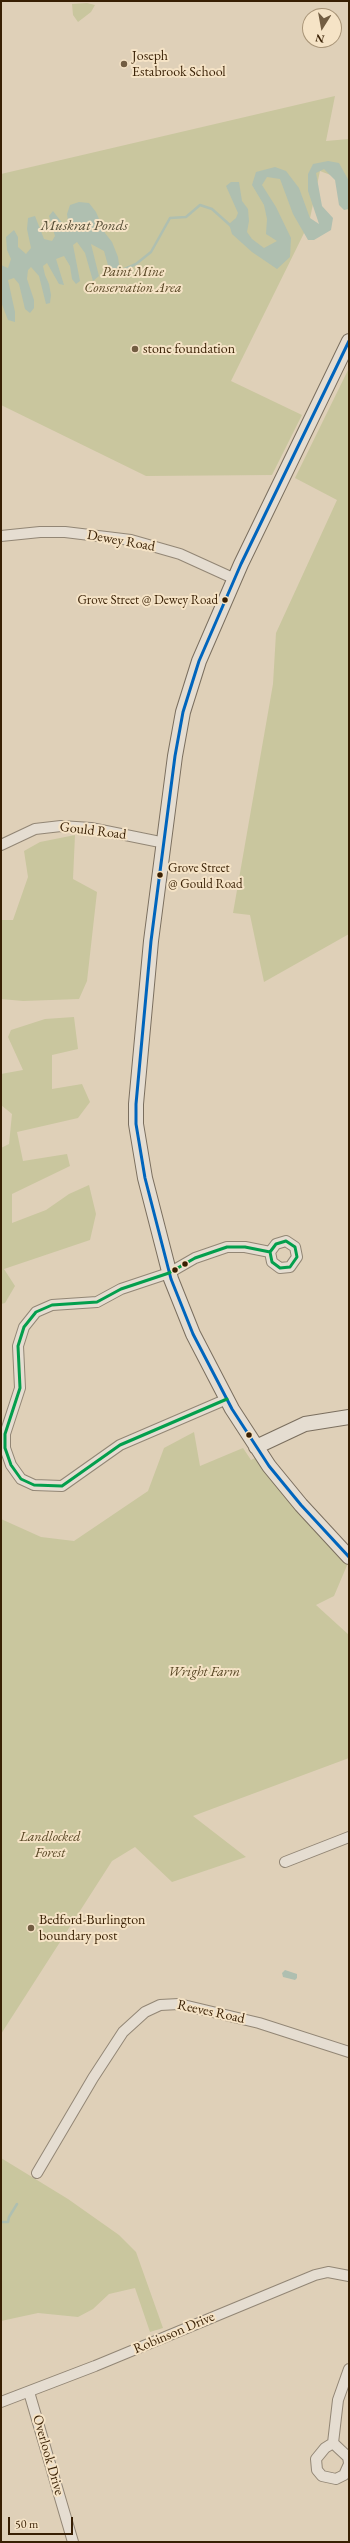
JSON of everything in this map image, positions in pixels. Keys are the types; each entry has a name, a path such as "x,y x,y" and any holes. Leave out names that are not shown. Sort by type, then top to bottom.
{"main road":[{"path":"349,341 235,579 199,661 183,712 175,756 165,843 151,941 138,1066 136,1110 145,1178 170,1273 193,1334 227,1399 256,1447 301,1505 349,1557"},
{"path":"256,1447 305,1424 349,1417"}],"street":[{"name":"Dewey Road","path":"1,536 40,532 65,532 131,540 180,554 235,579"},
{"name":"Gould Road","path":"1,845 35,829 61,826 91,828 165,843"},
{"path":"227,1399 120,1445 97,1459 76,1478 62,1486 34,1485 21,1479 11,1465 5,1448 5,1434 20,1388 18,1346 24,1327 36,1312 52,1306 97,1302 122,1289 170,1273 195,1258 227,1247 245,1246 270,1252"},
{"path":"285,1862 349,1837"},
{"name":"Reeves Road","path":"37,2173 123,2032 145,2012 160,2005 179,2004 253,2021 349,2052"},
{"name":"Robinson Drive","path":"1,2402 29,2392 290,2284 328,2272 349,2276"},
{"path":"333,2443 348,2457 349,2463 344,2475 336,2479 322,2476 317,2470 316,2459 333,2443 338,2400 349,2369"},
{"name":"Overlook Drive","path":"29,2392 73,2542"}],"green space":[{"path":"87,3 95,5 91,12 78,22 73,15 72,4"},
{"name":"Paint Mine Conservation Area","path":"335,96 326,141 349,139 349,182 320,171 309,223 231,381 302,415 272,475 146,476 1,405 1,174"},
{"path":"349,368 349,934 264,982 250,915 233,913 273,684 276,633 337,500 295,478"},
{"path":"75,835 73,879 97,892 87,981 79,999 23,1001 1,999 1,920 13,920 28,877 24,851 40,842"},
{"path":"74,1017 78,1049 52,1055 52,1089 82,1084 90,1102 78,1118 17,1132 23,1161 67,1154 70,1166 12,1194 12,1223 46,1210 69,1194 89,1185 96,1214 90,1240 4,1269 15,1286 5,1303 1,1304 1,1148 9,1144 12,1114 1,1105 1,1074 23,1070 8,1037 11,1030 45,1019"},
{"name":"Wright Farm","path":"194,1432 200,1466 243,1448 251,1460 255,1458 348,1563 334,1596 316,1605 349,1635 349,1758 193,1816 246,1857 172,1882 135,1847 112,1861 1,2034 1,1519 41,1537 74,1541 148,1491 164,1448"},
{"path":"1,2158 68,2199 119,2235 136,2252 163,2328 150,2332 135,2288 109,2294 93,2309 78,2317 38,2313 1,2321"}],"water":[{"path":"328,161 339,163 349,181 349,209 344,210 339,205 335,180 324,169 316,173 322,206 333,218 331,230 314,240 308,240 293,214 280,179 267,177 262,185 276,207 291,238 290,257 277,269 252,252 232,234 229,224 236,218 238,213 226,186 231,182 239,182 242,201 248,209 249,221 247,232 252,239 264,248 277,241 266,234 267,219 264,205 252,185 256,172 275,167 286,171 299,188 310,218 319,224 308,191 308,174 313,164"},
{"name":"Muskrat Ponds","path":"79,202 89,203 96,212 105,233 112,242 118,257 120,271 111,276 104,251 91,244 99,276 93,281 85,253 77,242 73,245 80,281 76,284 72,279 70,266 64,256 56,259 64,285 59,284 47,263 43,266 51,295 50,303 46,304 39,276 31,267 28,270 27,279 34,300 34,308 30,313 25,309 19,284 14,278 8,280 15,312 15,322 8,320 1,302 1,265 8,268 11,259 7,250 6,237 14,230 18,237 18,247 26,254 31,248 27,229 28,218 35,216 44,239 52,241 55,236 49,216 53,211 63,224 68,221 67,214 70,205"},
{"path":"285,1970 297,1974 297,1978 295,1980 283,1977 282,1973"}],"waterway":[{"path":"120,271 136,264 151,252 170,218 186,217 200,205 212,209 231,226"},
{"path":"1,2222 8,2222 9,2217 17,2204"}],"transit line":[{"path":"349,341 241,564 199,661 183,712 175,756 151,941 136,1104 136,1124 145,1178 171,1279 193,1334 232,1409 269,1466 301,1505 349,1557"},
{"path":"227,1399 120,1445 62,1486 34,1485 21,1479 11,1465 5,1448 5,1434 20,1388 18,1346 24,1327 36,1312 52,1305 97,1302 121,1289 169,1273 195,1258 227,1247 245,1247 270,1252 276,1244 286,1241 295,1247 297,1257 290,1267 280,1268 272,1262 270,1252"}],"place":[{"name":"Joseph Estabrook School","path":"124,64"},
{"name":"stone foundation","path":"135,349"},
{"name":"Grove Street @ Dewey Road","path":"225,600"},
{"name":"Grove Street @ Gould Road","path":"160,875"},
{"name":"Bedford-Burlington boundary post","path":"31,1928"}],"park label":[{"name":"Landlocked Forest","path":"50,1846"}]}
